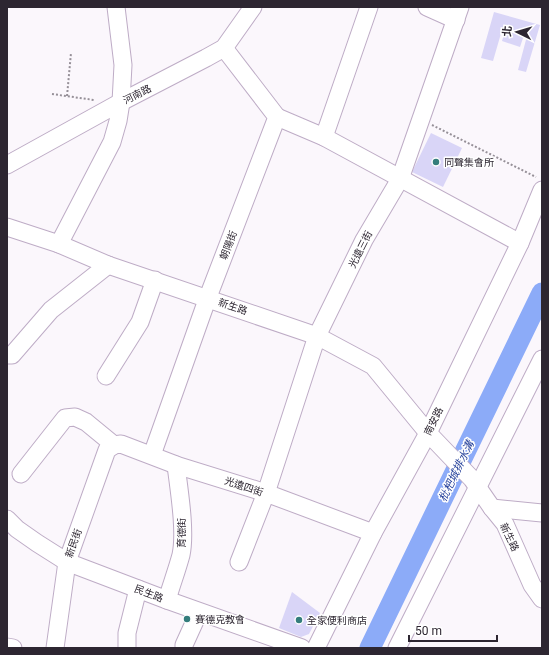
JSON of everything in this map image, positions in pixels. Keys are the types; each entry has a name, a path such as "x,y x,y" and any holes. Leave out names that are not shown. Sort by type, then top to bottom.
{"street":[{"path":"59,244 112,142 118,121 114,106 123,65 116,7"},
{"name":"河南路","path":"7,165 224,48 253,7"},
{"path":"324,137 369,7"},
{"path":"427,7 458,13"},
{"name":"光遠三街","path":"239,562 266,493 318,336 364,240 400,179 458,13"},
{"path":"224,48 277,118 324,137 520,243"},
{"name":"朝陽街","path":"152,455 208,298 277,118"},
{"name":"南安路","path":"316,648 373,533 428,433 520,243 542,190"},
{"name":"新生路","path":"7,226 59,244 108,264 318,336 373,366 428,433 475,483 505,524 532,585 542,599"},
{"path":"7,355 12,355 51,310 108,264"},
{"path":"106,376 140,322 155,280"},
{"path":"397,648 475,483 542,359"},
{"path":"21,474 65,418 75,417 86,422 114,445"},
{"name":"光遠四街","path":"114,445 121,444 176,465 266,493 373,533"},
{"name":"新民街","path":"55,648 67,562 107,450 114,445"},
{"name":"育德街","path":"167,600 181,555 182,532 180,492 176,465"},
{"path":"492,508 542,513"},
{"name":"民生路","path":"7,519 16,529 67,562 199,612 302,648"},
{"path":"127,648 127,633 138,589"},
{"path":"184,648 199,612"},
{"path":"7,647 13,648"}],"path":[{"path":"67,96 71,53"},
{"path":"52,94 100,101 114,106"},
{"path":"421,119 542,181"}],"building":[{"path":"494,12 540,25 526,72 518,70 527,36 524,35 520,47 502,41 505,31 502,30 493,61 481,58"},
{"name":"同聲集會所","path":"431,133 462,148 443,187 412,172"},
{"name":"全家便利商店","path":"292,592 320,613 309,634 301,637 279,628"}],"waterway":[{"name":"枇杷城排水溝","path":"370,648 542,293"}],"place":[{"name":"同聲集會所","path":"436,162"},
{"name":"賽德克教會","path":"187,619"},
{"name":"全家便利商店","path":"299,620"}]}
